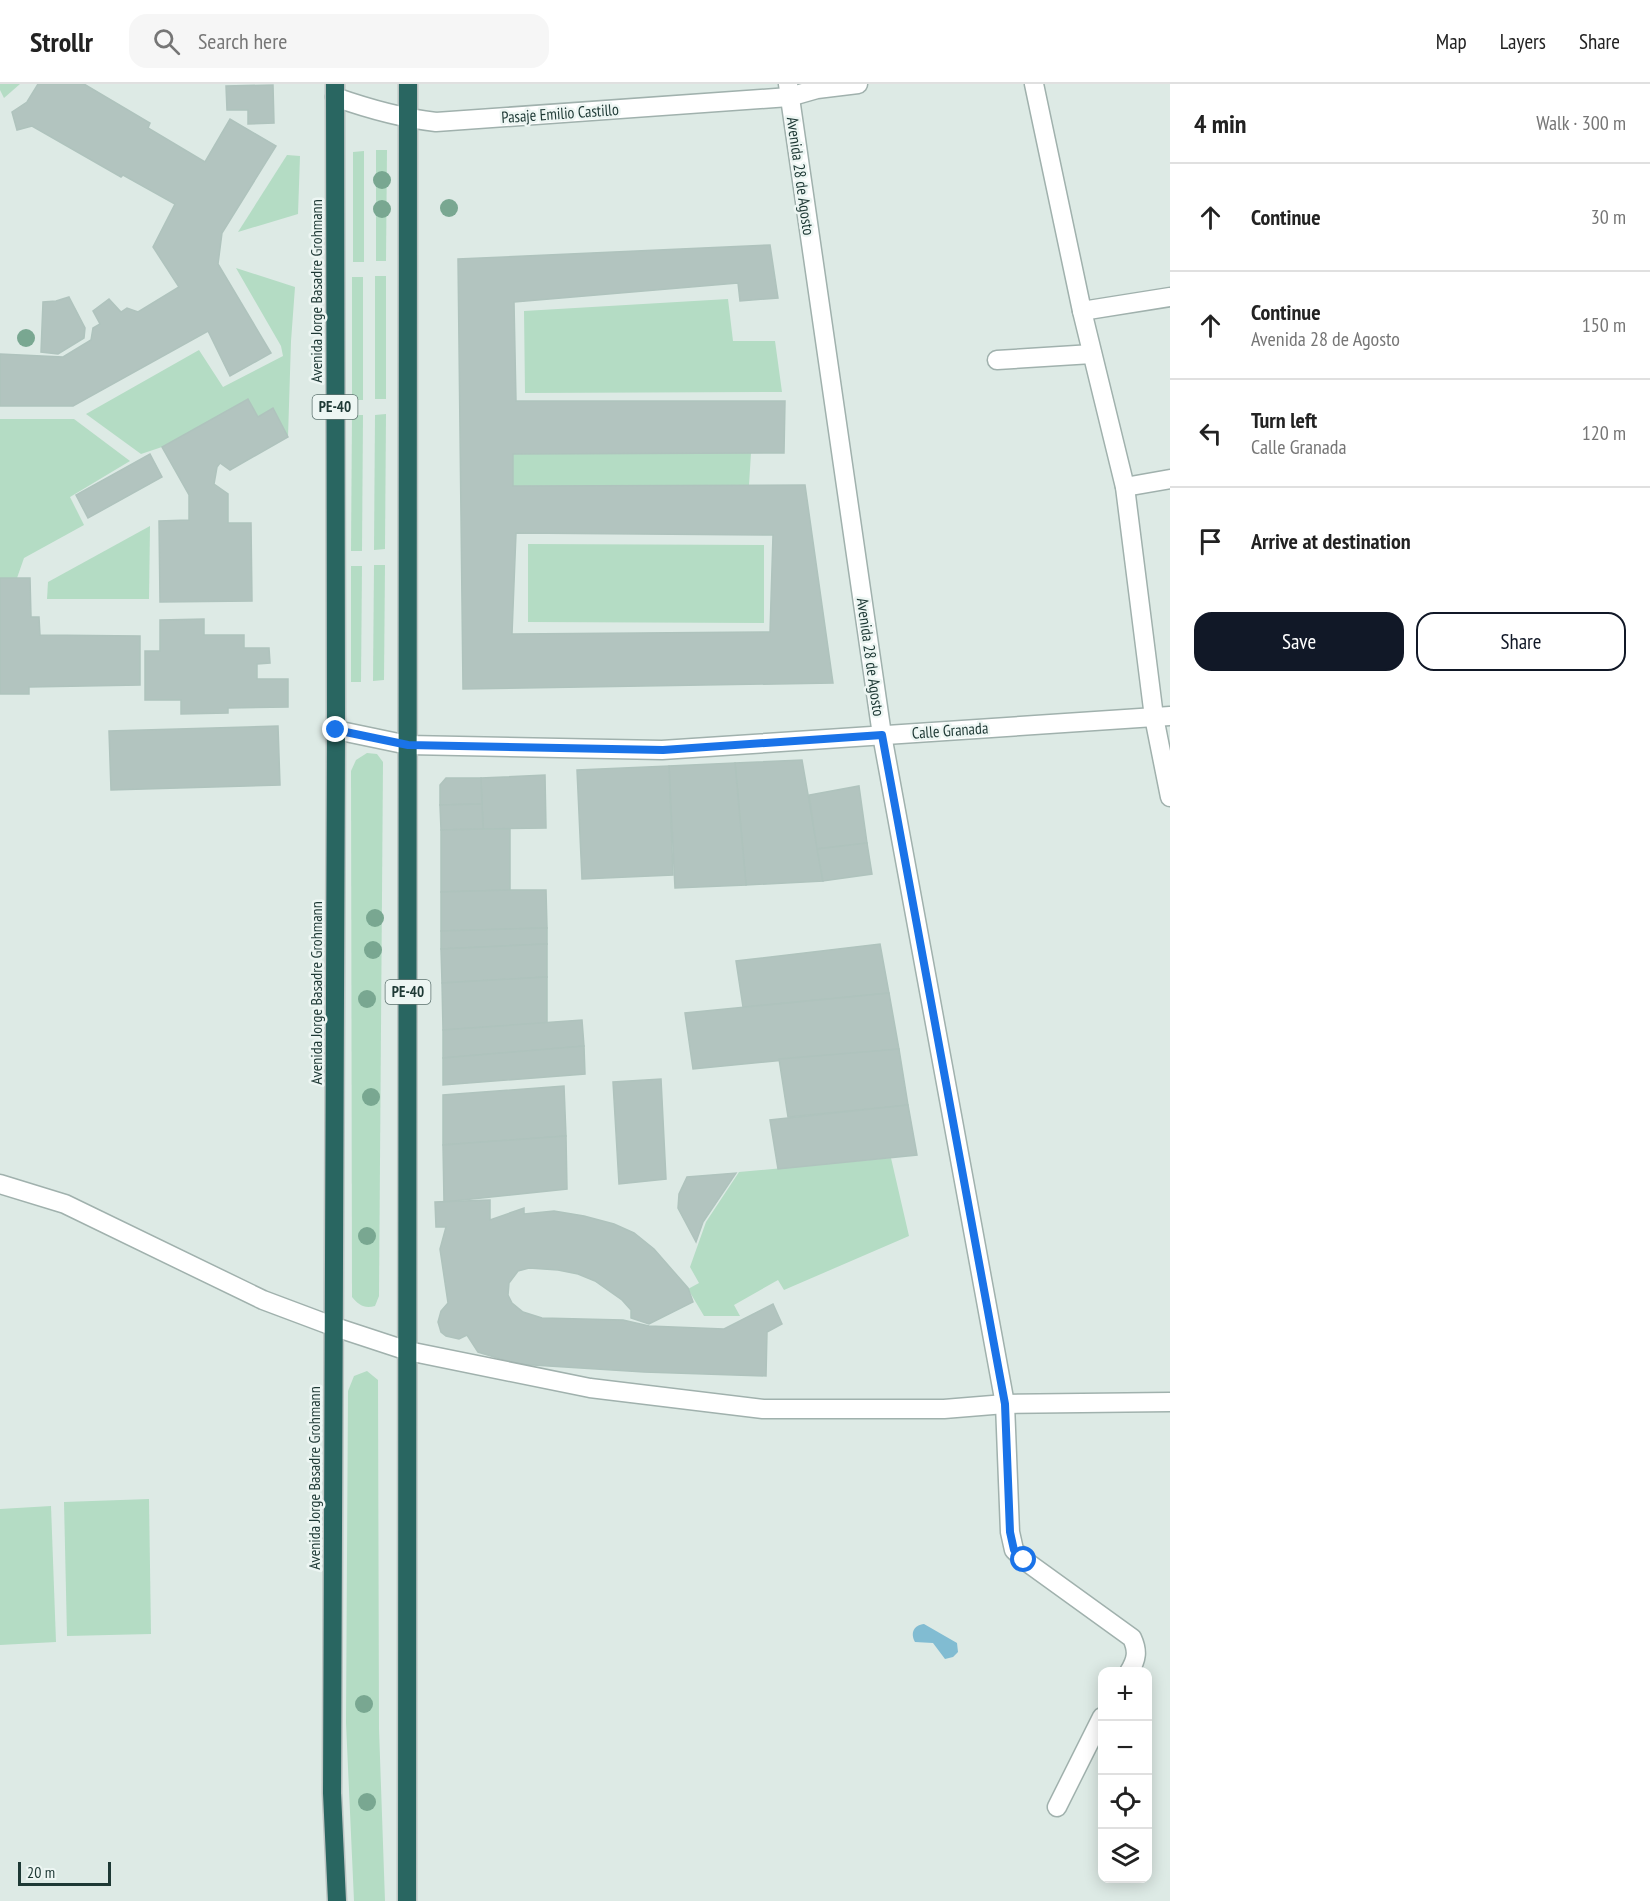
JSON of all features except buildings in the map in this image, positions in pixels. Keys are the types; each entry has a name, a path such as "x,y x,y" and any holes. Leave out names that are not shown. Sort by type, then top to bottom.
{"highway":[{"name":"PE-40","path":"407,1901 408,84"},
{"name":"Avenida Jorge Basadre Grohmann","path":"335,91 335,1327 332,1793 337,1901"}],"street":[{"name":"Pasaje Emilio Castillo","path":"335,91 370,110 408,119 436,122 858,84"},
{"path":"1034,84 1082,311 1125,487 1162,716 1170,797"},
{"name":"Avenida 28 de Agosto","path":"789,90 882,735 1005,1404 1010,1532 1014,1550 1034,1568 1132,1638 1137,1649 1131,1667"},
{"path":"1082,311 1170,297"},
{"path":"997,360 1092,354"},
{"path":"1125,487 1170,479"},
{"name":"Calle Granada","path":"336,730 408,745 663,750 1162,716"},
{"path":"0,1184 65,1204 263,1300 335,1327 408,1351 590,1388 763,1409 944,1409 1005,1404 1170,1402"},
{"path":"1057,1807 1100,1721"}],"green space":[{"path":"0,84 20,84 4,98"},
{"path":"376,150 387,150 386,261 376,261"},
{"path":"364,151 364,262 353,262 353,152"},
{"path":"287,155 300,156 298,214 238,232"},
{"path":"236,268 295,287 288,437 273,408 258,417 248,399 162,447 141,454 86,414 199,350 223,387 283,356 281,346"},
{"path":"375,276 386,276 386,399 375,399"},
{"path":"352,277 363,277 363,400 352,400"},
{"path":"728,299 733,341 775,341 782,392 525,393 524,311"},
{"path":"386,414 385,549 374,550 375,415"},
{"path":"352,415 363,415 362,551 351,551"},
{"path":"0,419 74,419 130,461 70,497 84,525 24,558 17,578 0,578"},
{"path":"751,453 749,485 513,486 513,454"},
{"path":"150,526 149,599 47,599 48,582"},
{"path":"528,544 764,545 764,623 528,622"},
{"path":"374,565 385,565 384,680 373,681"},
{"path":"351,566 362,566 361,682 351,682"},
{"path":"367,753 377,754 383,762 379,1296 375,1306 365,1307 352,1297 351,771 356,760"},
{"path":"891,1158 909,1236 784,1290 778,1280 734,1305 740,1316 704,1316 688,1289 699,1283 690,1267 706,1222 739,1172"},
{"path":"367,1371 378,1380 379,1729 385,1901 354,1901 346,1723 348,1391 354,1376"},
{"path":"149,1499 151,1634 67,1636 64,1502"},
{"path":"51,1506 56,1642 0,1645 0,1509"}],"water":[{"path":"924,1624 957,1643 958,1652 953,1657 945,1659 933,1643 915,1642 914,1630"}],"route":[{"path":"336,730 408,745 663,750 882,735 1005,1404 1010,1532 1014,1550 1024,1560"}]}
